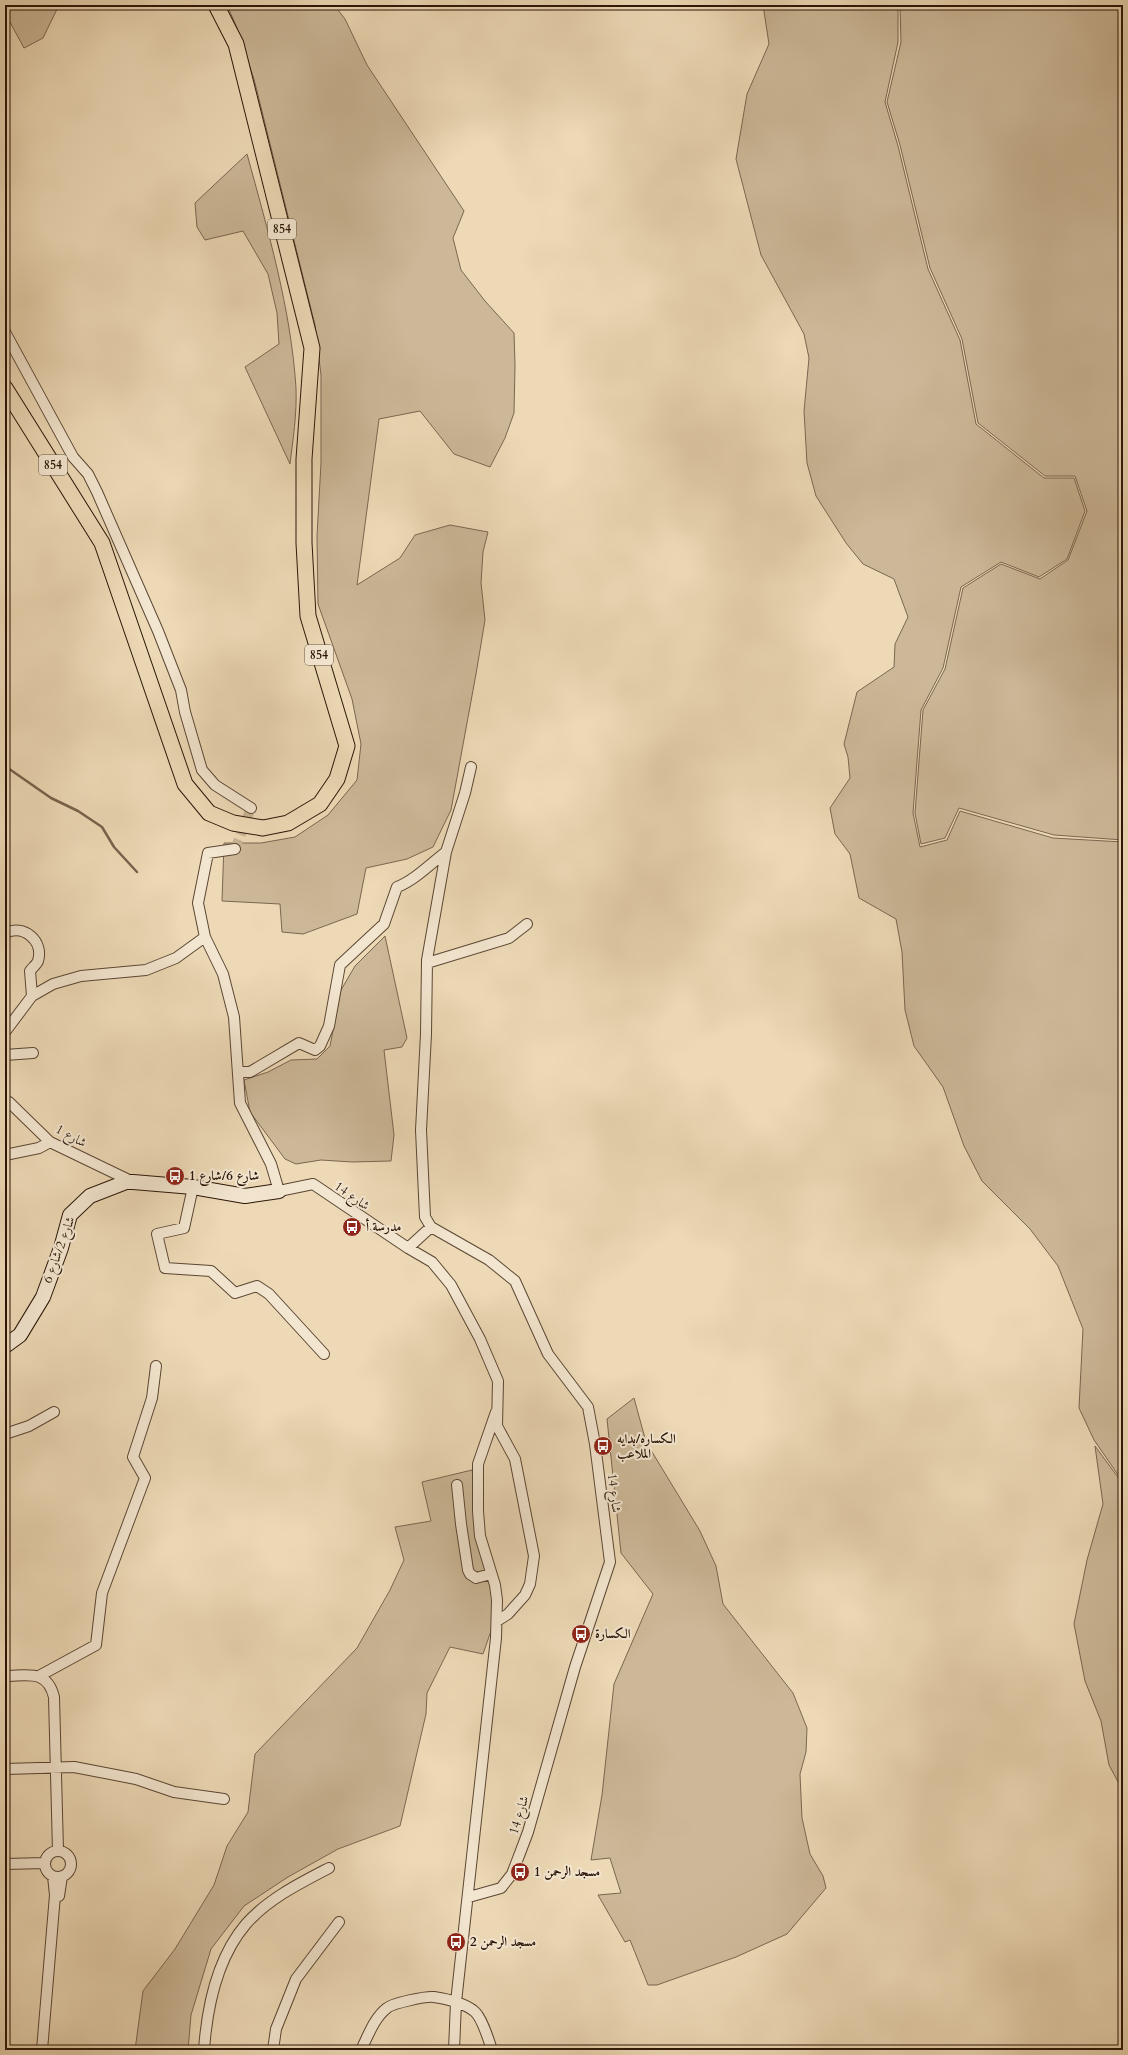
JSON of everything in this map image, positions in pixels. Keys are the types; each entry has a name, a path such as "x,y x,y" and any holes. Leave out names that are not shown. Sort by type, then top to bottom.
{"main road":[{"name":"854","path":"5,388 102,543 185,784 209,813 233,823 263,828 288,823 320,804 336,779 347,746 308,616 304,543 304,459 312,348 236,44 216,5"}],"street":[{"path":"5,332 73,457 88,474 136,577 181,690 185,712 202,770 215,785 251,808"},
{"path":"408,1248 431,1227 425,1217 421,1130 426,1034 427,962 446,852 465,793 471,767"},
{"path":"235,849 208,853 198,903 205,937 223,974 234,1017 240,1103 271,1164 279,1191"},
{"path":"239,1072 250,1072 299,1043 314,1050 320,1046 328,1026 340,965 384,924 397,887 410,882 418,873 446,852"},
{"path":"427,962 510,938 527,924"},
{"path":"5,933 11,930 23,930 32,936 38,948 38,961 30,971 32,996"},
{"path":"5,1032 32,996 53,984 81,976 146,970 176,958 205,937"},
{"path":"5,1055 33,1053"},
{"name":"شارع 1","path":"5,1101 9,1102 50,1142 133,1182"},
{"path":"5,1155 39,1148 50,1142"},
{"name":"شارع 2/شارع 6","path":"5,1346 20,1335 43,1297 61,1248 70,1215 90,1196 126,1182 193,1187 245,1196 279,1191"},
{"name":"شارع 14","path":"279,1191 313,1184 408,1248 432,1262 451,1285 480,1339 498,1381 496,1412"},
{"path":"193,1187 184,1228 158,1234 166,1268 211,1271 235,1293 257,1286 269,1294 324,1354"},
{"name":"شارع 14","path":"431,1227 489,1260 515,1282 548,1354 588,1407 595,1444 610,1562 575,1667 528,1832 512,1874 501,1888 469,1896"},
{"path":"5,1676 39,1676 96,1645 102,1593 145,1478 133,1457 152,1398 156,1366"},
{"path":"5,1434 29,1426 54,1412"},
{"path":"496,1412 497,1426 515,1459 534,1556 530,1584 525,1594 508,1614 497,1620"},
{"path":"454,2050 456,2002 469,1896 497,1620 497,1600 492,1574 480,1536 478,1511 478,1464 496,1412"},
{"path":"457,1485 468,1570 470,1574 476,1578 492,1574"},
{"path":"39,1676 48,1682 54,1697 58,1851"},
{"path":"5,1769 74,1767 136,1779 174,1792 224,1799"},
{"path":"58,1851 68,1856 70,1863 69,1870 57,1876 47,1871 45,1863 50,1854 58,1851"},
{"path":"5,1864 45,1863"},
{"path":"204,2050 206,2024 215,1988 223,1962 235,1940 246,1924 263,1908 300,1883 329,1868"},
{"path":"42,2050 54,1895 57,1876"},
{"path":"47,2050 57,1876"},
{"path":"272,2050 276,2029 296,1979 339,1922"},
{"path":"361,2050 373,2025 387,2008 433,1996 456,2002 475,2012 488,2036 492,2050"}],"shaded area":[{"path":"5,5 59,5 43,38 24,48 5,13"},
{"path":"227,5 334,5 345,19 367,65 464,211 453,238 461,270 485,301 514,333 514,413 505,438 490,467 454,454 420,411 379,419 357,585 400,558 415,535 450,525 488,532 483,552 481,583 485,620 451,810 433,847 407,859 366,868 357,914 303,934 282,932 280,904 222,901 224,843 261,843 295,837 328,815 357,780 361,744 352,699 318,604 317,536 321,463 321,375 315,325 254,79 237,28"},
{"path":"763,5 898,5 898,42 885,102 898,146 928,269 960,340 976,424 1044,478 1074,478 1085,511 1067,559 1039,577 1001,562 961,587 943,668 921,710 913,813 920,847 947,840 960,811 1053,838 1123,842 1123,1482 1094,1440 1079,1408 1083,1329 1058,1266 1030,1229 982,1181 964,1146 943,1087 914,1046 905,1010 902,952 896,919 859,898 850,854 835,834 830,808 850,778 848,757 844,744 857,692 894,667 895,644 908,617 894,579 863,564 846,543 816,496 807,463 804,411 809,358 804,334 761,255 736,159 747,94 769,44"},
{"path":"900,5 1123,5 1123,840 1054,835 959,808 945,838 921,844 915,813 923,710 945,669 963,588 1001,564 1040,579 1068,560 1087,511 1075,476 1045,476 978,423 962,339 930,268 900,145 887,102 901,42"},
{"path":"247,154 278,270 289,329 296,388 296,407 290,464 245,367 279,344 277,313 268,274 243,231 205,240 197,227 195,203"},
{"path":"385,936 407,1038 402,1047 384,1050 394,1135 391,1161 352,1162 321,1160 296,1164 285,1159 250,1112 244,1080 268,1072 291,1060 317,1059 330,1046 341,990 355,966"},
{"path":"634,1398 646,1442 700,1531 716,1566 723,1604 793,1693 807,1728 806,1752 800,1774 802,1818 810,1854 823,1876 826,1888 787,1934 736,1957 657,1985 648,1985 630,1940 625,1942 598,1895 621,1893 610,1858 591,1860 602,1795 614,1684 653,1594 621,1553 607,1419"},
{"path":"1095,1446 1123,1484 1123,1791 1109,1765 1101,1721 1085,1681 1074,1624 1087,1560 1103,1504"},
{"path":"472,1470 484,1535 501,1602 483,1654 450,1647 427,1693 426,1714 400,1826 338,1849 288,1877 244,1906 211,1949 191,2015 188,2050 135,2050 143,1991 175,1949 214,1885 227,1846 248,1812 255,1754 357,1648 390,1590 404,1560 395,1527 431,1521 422,1482"}],"waterway":[{"path":"5,766 51,798 78,811 102,827 114,847 137,872"}],"tunnel":[{"path":"235,849 251,808"}],"place":[{"name":"شارع 6/شارع 1","path":"175,1176"},
{"name":"مدرسة أ","path":"352,1227"},
{"name":"الكساره/بدايه الملاعب","path":"603,1446"},
{"name":"الكسارة","path":"581,1634"},
{"name":"مسجد الرحمن 1","path":"520,1872"},
{"name":"مسجد الرحمن 2","path":"456,1942"}]}
